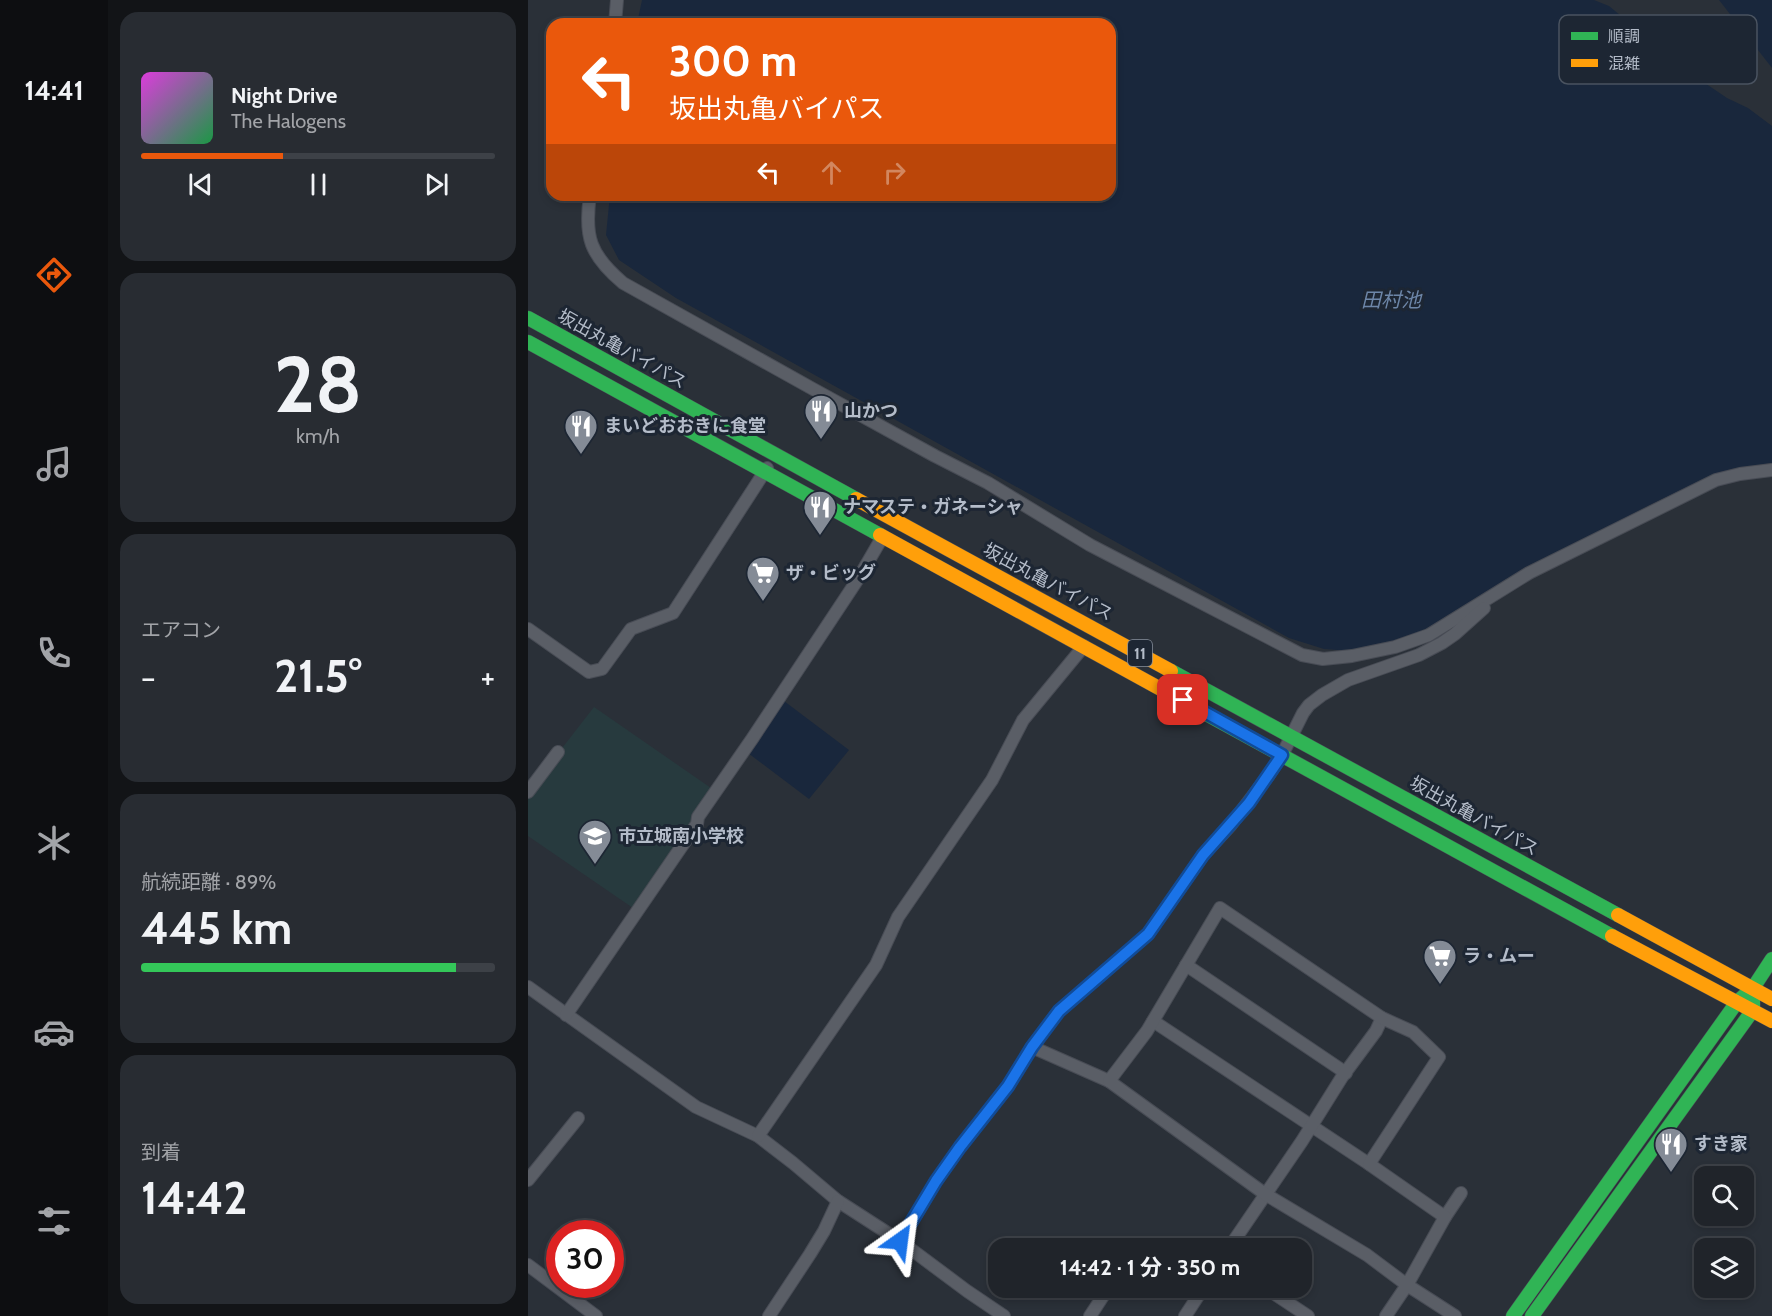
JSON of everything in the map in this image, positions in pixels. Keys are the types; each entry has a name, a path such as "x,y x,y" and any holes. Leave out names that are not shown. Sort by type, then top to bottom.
{"main road":[{"name":"坂出丸亀バイパス","path":"528,318 1772,999"},
{"name":"坂出丸亀バイパス","path":"528,342 1597,928 1772,1021"},
{"path":"1513,1316 1737,1002 1753,988 1772,959"},
{"path":"1532,1316 1753,1010 1753,988"}],"street":[{"path":"615,18 618,0"},
{"path":"589,201 587,227 590,243 599,258 623,283 988,483 1090,545 1302,655 1323,659 1352,656 1395,647 1430,635 1529,573 1716,480 1772,470"},
{"path":"528,629 589,672 602,669 631,629 673,613 775,454"},
{"path":"566,1015 697,824 698,817 858,579 883,536"},
{"path":"900,1241 942,1173 1008,1086 1032,1047 1059,1011 1148,934 1203,855 1249,803 1282,755 1309,705 1348,680 1419,655 1442,643 1484,609 1492,597"},
{"path":"758,1136 876,965 898,917 992,780 1023,720 1084,646"},
{"path":"528,792 558,752"},
{"path":"1109,1081 1153,1021 1220,908 1382,1018 1413,1032 1439,1057 1369,1164"},
{"path":"1186,965 1346,1073"},
{"path":"528,987 696,1107 758,1136 838,1202 900,1241 1004,1316"},
{"path":"1236,1238 1376,1031 1382,1018"},
{"path":"1153,1021 1445,1217"},
{"path":"1032,1047 1109,1081 1265,1194 1367,1255 1407,1285 1455,1316"},
{"path":"528,1180 578,1118"},
{"path":"1386,1316 1461,1193"},
{"path":"769,1316 819,1239 838,1202"},
{"path":"528,1265 596,1316"},
{"path":"1089,1316 1101,1298"},
{"path":"1185,1316 1197,1298"},
{"path":"1281,1298 1308,1316"}],"green space":[{"path":"594,707 711,788 691,817 692,823 633,908 528,836 528,792"}],"water":[{"name":"田村池","path":"642,0 1594,0 1609,6 1620,15 1559,15 1559,84 1706,84 1727,98 1748,108 1772,126 1772,463 1732,469 1652,504 1530,565 1446,620 1405,641 1364,652 1324,649 1289,638 676,298 619,260 606,235 609,201 1116,201 1116,18 638,18"},
{"path":"1719,0 1772,0 1772,68 1757,49 1757,15 1731,15"},
{"path":"784,701 849,750 809,799 748,753"}],"traffic: fast":[{"path":"528,318 856,499"},
{"path":"528,342 880,535"},
{"path":"1171,671 1618,915"},
{"path":"1188,704 1612,936"},
{"path":"1513,1316 1737,1002 1753,988 1772,959"},
{"path":"1532,1316 1753,1010 1753,999"}],"traffic: slow":[{"path":"856,499 1171,671"},
{"path":"880,535 1188,704"},
{"path":"1618,915 1772,999"},
{"path":"1612,936 1772,1021"}],"place":[{"name":"山かつ","path":"821,440"},
{"name":"まいどおおきに食堂","path":"581,455"},
{"name":"ナマステ・ガネーシャ","path":"820,536"},
{"name":"ザ・ビッグ","path":"763,602"},
{"name":"市立城南小学校","path":"595,865"},
{"name":"ラ・ムー","path":"1440,985"},
{"name":"すき家","path":"1671,1173"}],"route":[{"path":"900,1241 936,1181 1008,1086 1032,1047 1059,1011 1148,934 1203,855 1249,803 1282,755 1183,700"}]}
